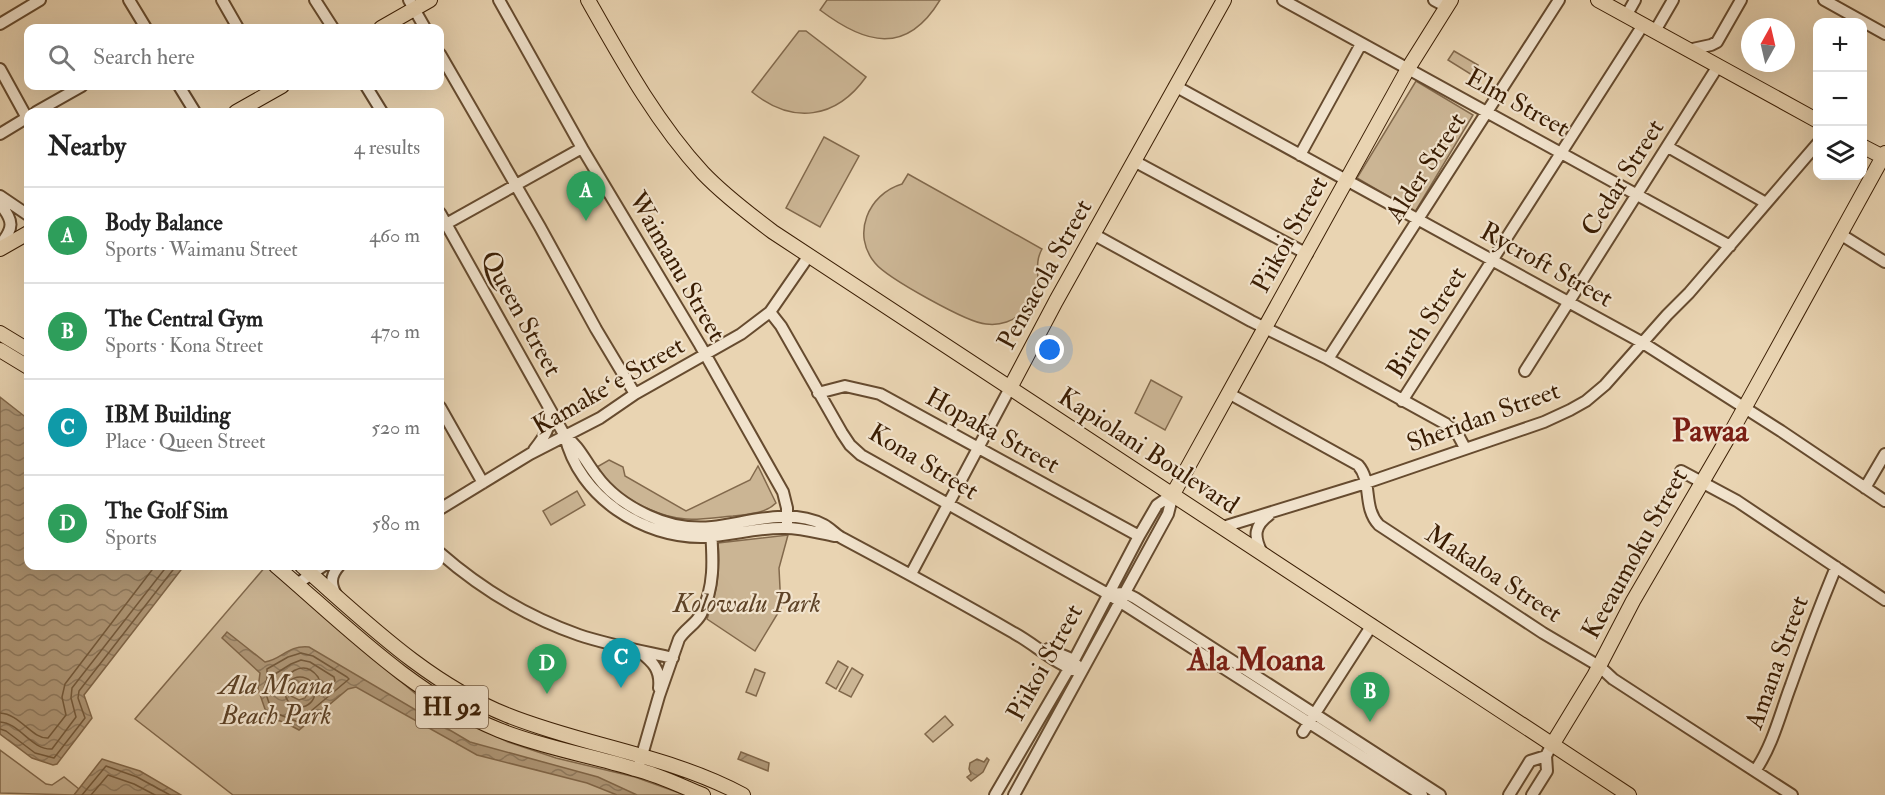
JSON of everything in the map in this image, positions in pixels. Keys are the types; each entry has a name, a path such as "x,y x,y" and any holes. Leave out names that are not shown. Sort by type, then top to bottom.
{"main road":[{"path":"386,24 412,4 430,0"},
{"name":"Kapiolani Boulevard","path":"588,0 645,98 675,139 703,172 751,215 808,257 1372,625 1549,750 1629,795"},
{"name":"Pensacola Street","path":"1010,388 1224,0"},
{"path":"1598,0 1813,118"},
{"name":"Piikoi Street","path":"1173,494 1408,68 1449,4"},
{"path":"243,108 272,90"},
{"path":"1867,148 1884,156"},
{"name":"Keeaumoku Street","path":"1549,750 1599,666 1633,601 1884,156"},
{"path":"0,249 24,235"},
{"path":"0,331 24,347"},
{"path":"0,350 24,365"},
{"name":"HI 92","path":"281,570 388,663 454,708 497,729 537,744 638,769 704,795"},
{"name":"HI 92","path":"314,570 339,598 399,650 467,696 543,729 642,755 686,770 743,795"}],"street":[{"path":"0,24 40,0"},
{"path":"129,0 144,24"},
{"path":"315,0 330,24"},
{"name":"Waimanu Street","path":"499,0 582,148 783,492 787,522"},
{"name":"Elm Street","path":"1283,0 1730,246"},
{"path":"1434,0 1449,4"},
{"name":"Alder Street","path":"1328,359 1559,0"},
{"path":"1626,16 1635,0"},
{"name":"Birch Street","path":"1402,401 1561,152 1649,28 1672,0"},
{"path":"1688,50 1717,42 1741,0"},
{"path":"1824,0 1885,34"},
{"path":"224,1 236,24"},
{"path":"412,4 423,24"},
{"path":"1300,155 1361,44"},
{"path":"444,61 635,394"},
{"name":"Cedar Street","path":"1525,371 1718,66"},
{"path":"0,69 26,108"},
{"name":"Rycroft Street","path":"1175,86 1643,343 1885,501"},
{"path":"45,108 75,90"},
{"path":"181,90 193,108"},
{"path":"368,90 380,108"},
{"path":"0,134 24,120"},
{"path":"1668,147 1766,203"},
{"path":"446,224 582,148"},
{"name":"Sheridan Street","path":"1223,527 1366,483 1544,422 1586,401 1605,385 1643,343 1813,149"},
{"path":"1134,160 1307,254"},
{"path":"0,196 24,212"},
{"path":"0,204 9,215 11,223 8,234 0,245"},
{"name":"Queen Street","path":"444,220 565,436 579,468 611,506 627,517 664,532 684,536 787,522 839,536 911,574"},
{"path":"1093,234 1446,424 1457,433 1465,448"},
{"path":"1840,234 1885,262"},
{"name":"Kamakeʻe Street","path":"444,507 530,454 613,410 635,394 741,334 770,312 808,257"},
{"name":"Kona Street","path":"770,312 781,326 850,445 861,455 1108,594"},
{"name":"Hopaka Street","path":"818,393 845,386 880,394 1139,536"},
{"name":"Pensacola Street","path":"911,574 1010,388"},
{"name":"Makaloa Street","path":"1230,394 1361,468 1366,483 1368,504 1372,516 1379,525 1542,633 1599,666 1630,690 1792,795"},
{"path":"530,454 548,432 550,410"},
{"path":"444,414 483,483"},
{"path":"1865,488 1885,453"},
{"path":"1681,471 1737,501 1885,600"},
{"name":"Piikoi Street","path":"996,795 1071,664 1139,536 1157,506 1173,494"},
{"name":"Piikoi Street","path":"1014,795 1168,514 1173,494"},
{"path":"1261,551 1256,540 1256,528 1271,513"},
{"path":"638,769 658,696 683,633 698,618 708,598 712,577 711,532"},
{"path":"444,556 465,573 531,614 578,634 673,658"},
{"name":"Amana Street","path":"1755,771 1767,752 1814,620 1836,567"},
{"path":"297,584 310,570"},
{"path":"335,570 332,575 333,590 339,598"},
{"path":"911,574 1071,664 1080,672"},
{"path":"1108,594 1122,598 1422,795"},
{"path":"1310,723 1372,625"},
{"path":"637,650 656,666 660,681 658,696"},
{"path":"1310,723 1440,795"},
{"name":"Keeaumoku Street","path":"1509,795 1530,761 1549,750"},
{"name":"Keeaumoku Street","path":"1532,795 1547,771 1549,750"}],"green space":[{"path":"827,0 940,0 927,18 913,30 899,37 884,39 869,37 837,22 820,10"},
{"path":"799,31 806,31 866,77 841,102 828,109 813,113 798,113 767,103 752,92"},
{"path":"1454,51 1478,65 1472,75 1448,60"},
{"path":"1416,81 1473,115 1415,212 1357,178"},
{"path":"824,137 859,156 820,227 786,208"},
{"path":"908,174 1042,249 1038,264 1036,295 1020,315 1002,323 977,322 911,289 875,263 864,240 867,217 872,206 880,197 890,189 902,184"},
{"path":"1151,380 1182,397 1165,430 1135,413"},
{"path":"609,460 623,467 625,476 686,511 750,480 758,466 776,503 772,507 750,514 704,519 676,518 656,512 619,492 597,467"},
{"path":"577,491 585,505 551,525 543,511"},
{"name":"Kolowalu Park","path":"788,535 779,568 781,608 755,651 707,619 717,582 718,543"},
{"name":"Ala Moana Beach Park","path":"263,570 271,570 424,701 508,742 556,758 635,777 685,795 233,795 135,719"},
{"path":"838,661 848,667 836,689 826,683"},
{"path":"852,668 863,675 851,697 839,691"},
{"path":"755,669 765,673 756,696 746,692"},
{"path":"945,716 953,725 933,742 925,734"},
{"path":"0,750 46,784 52,785 64,777 79,789 74,795 0,793"}],"water":[{"path":"0,397 24,416 24,570 181,570 84,695 92,718 57,764 53,765 32,758 0,734"},
{"path":"227,632 265,662 295,648 309,647 470,742 598,777 637,795 617,795 587,783 477,755 356,687 348,689 299,730 274,719 265,709 258,689 260,673 222,638","holes":["299,683 307,685 308,692 305,698 299,700 291,696 294,686"]},
{"path":"741,752 769,763 768,771 738,759"},
{"path":"987,758 989,760 983,772 971,781 967,777 971,774 970,763 977,759 984,762"},
{"path":"102,759 140,771 181,795 74,795"}],"place":[{"name":"Body Balance","path":"586,221"},
{"name":"IBM Building","path":"621,688"},
{"name":"The Golf Sim","path":"547,694"},
{"name":"The Central Gym","path":"1370,722"}],"district":[{"name":"Pawaa","path":"1710,430"},
{"name":"Ala Moana","path":"1256,659"}]}
